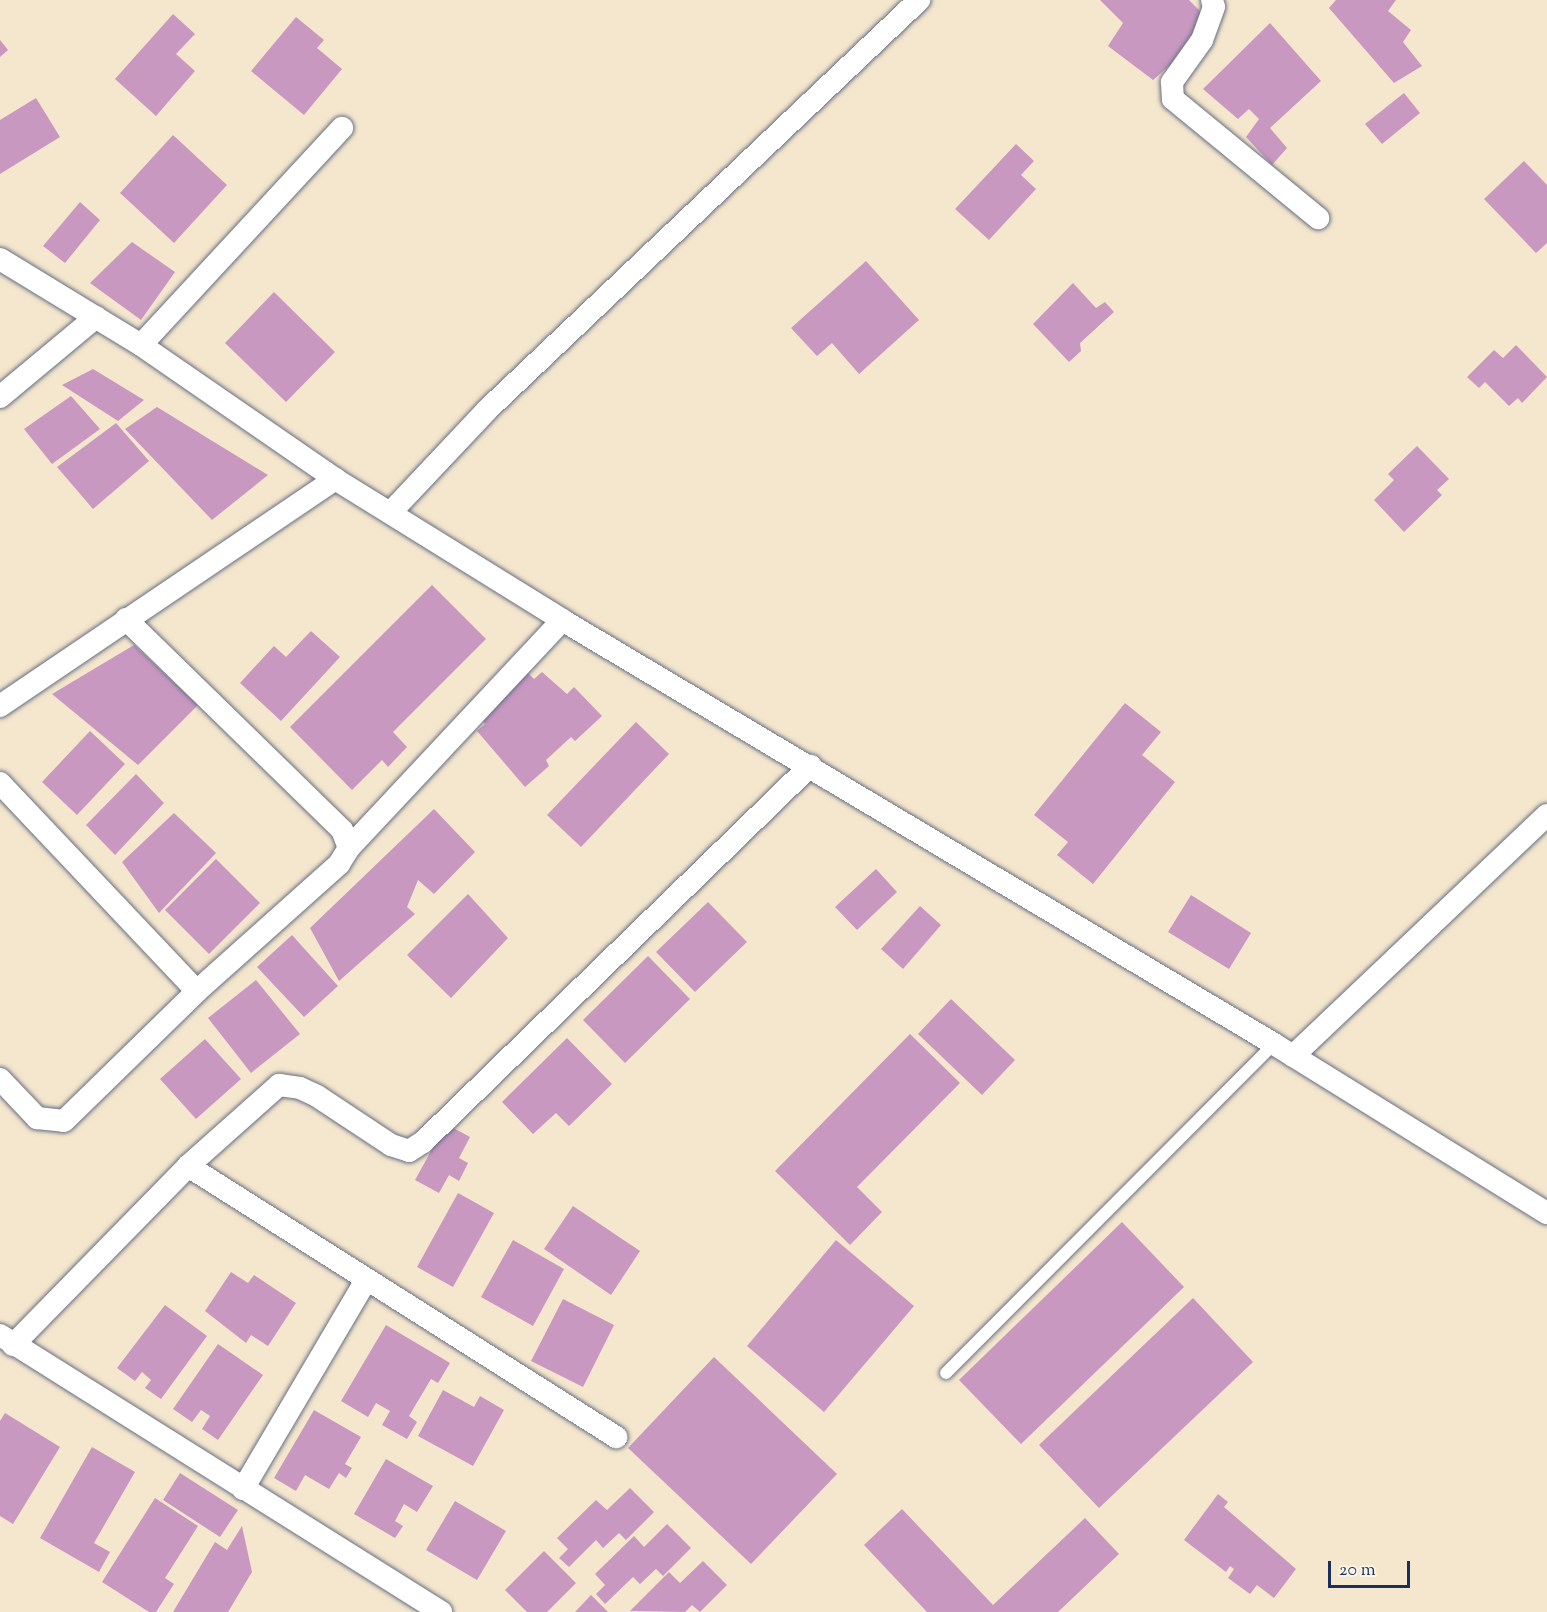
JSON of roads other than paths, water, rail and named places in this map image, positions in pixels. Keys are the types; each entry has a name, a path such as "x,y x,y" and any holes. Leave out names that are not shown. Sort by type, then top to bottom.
{"street":[{"path":"391,512 487,410 920,0"},
{"path":"1212,0 1214,6 1202,40 1172,82 1173,99 1318,218"},
{"path":"141,345 342,128"},
{"path":"0,259 141,345 335,479 562,620 1274,1044 1547,1213"},
{"path":"0,397 96,317"},
{"path":"0,705 335,479"},
{"path":"126,619 342,830 349,848"},
{"path":"0,1079 37,1118 64,1122 198,991 339,864 349,848 562,620"},
{"path":"441,1612 7,1340 188,1167 279,1085 300,1088 317,1096 391,1145 409,1151 423,1142 810,766"},
{"path":"0,783 198,991"},
{"path":"1293,1056 1547,815"},
{"path":"188,1167 616,1437"},
{"path":"243,1489 366,1280"}],"lane":[{"path":"946,1373 1274,1044"}]}
